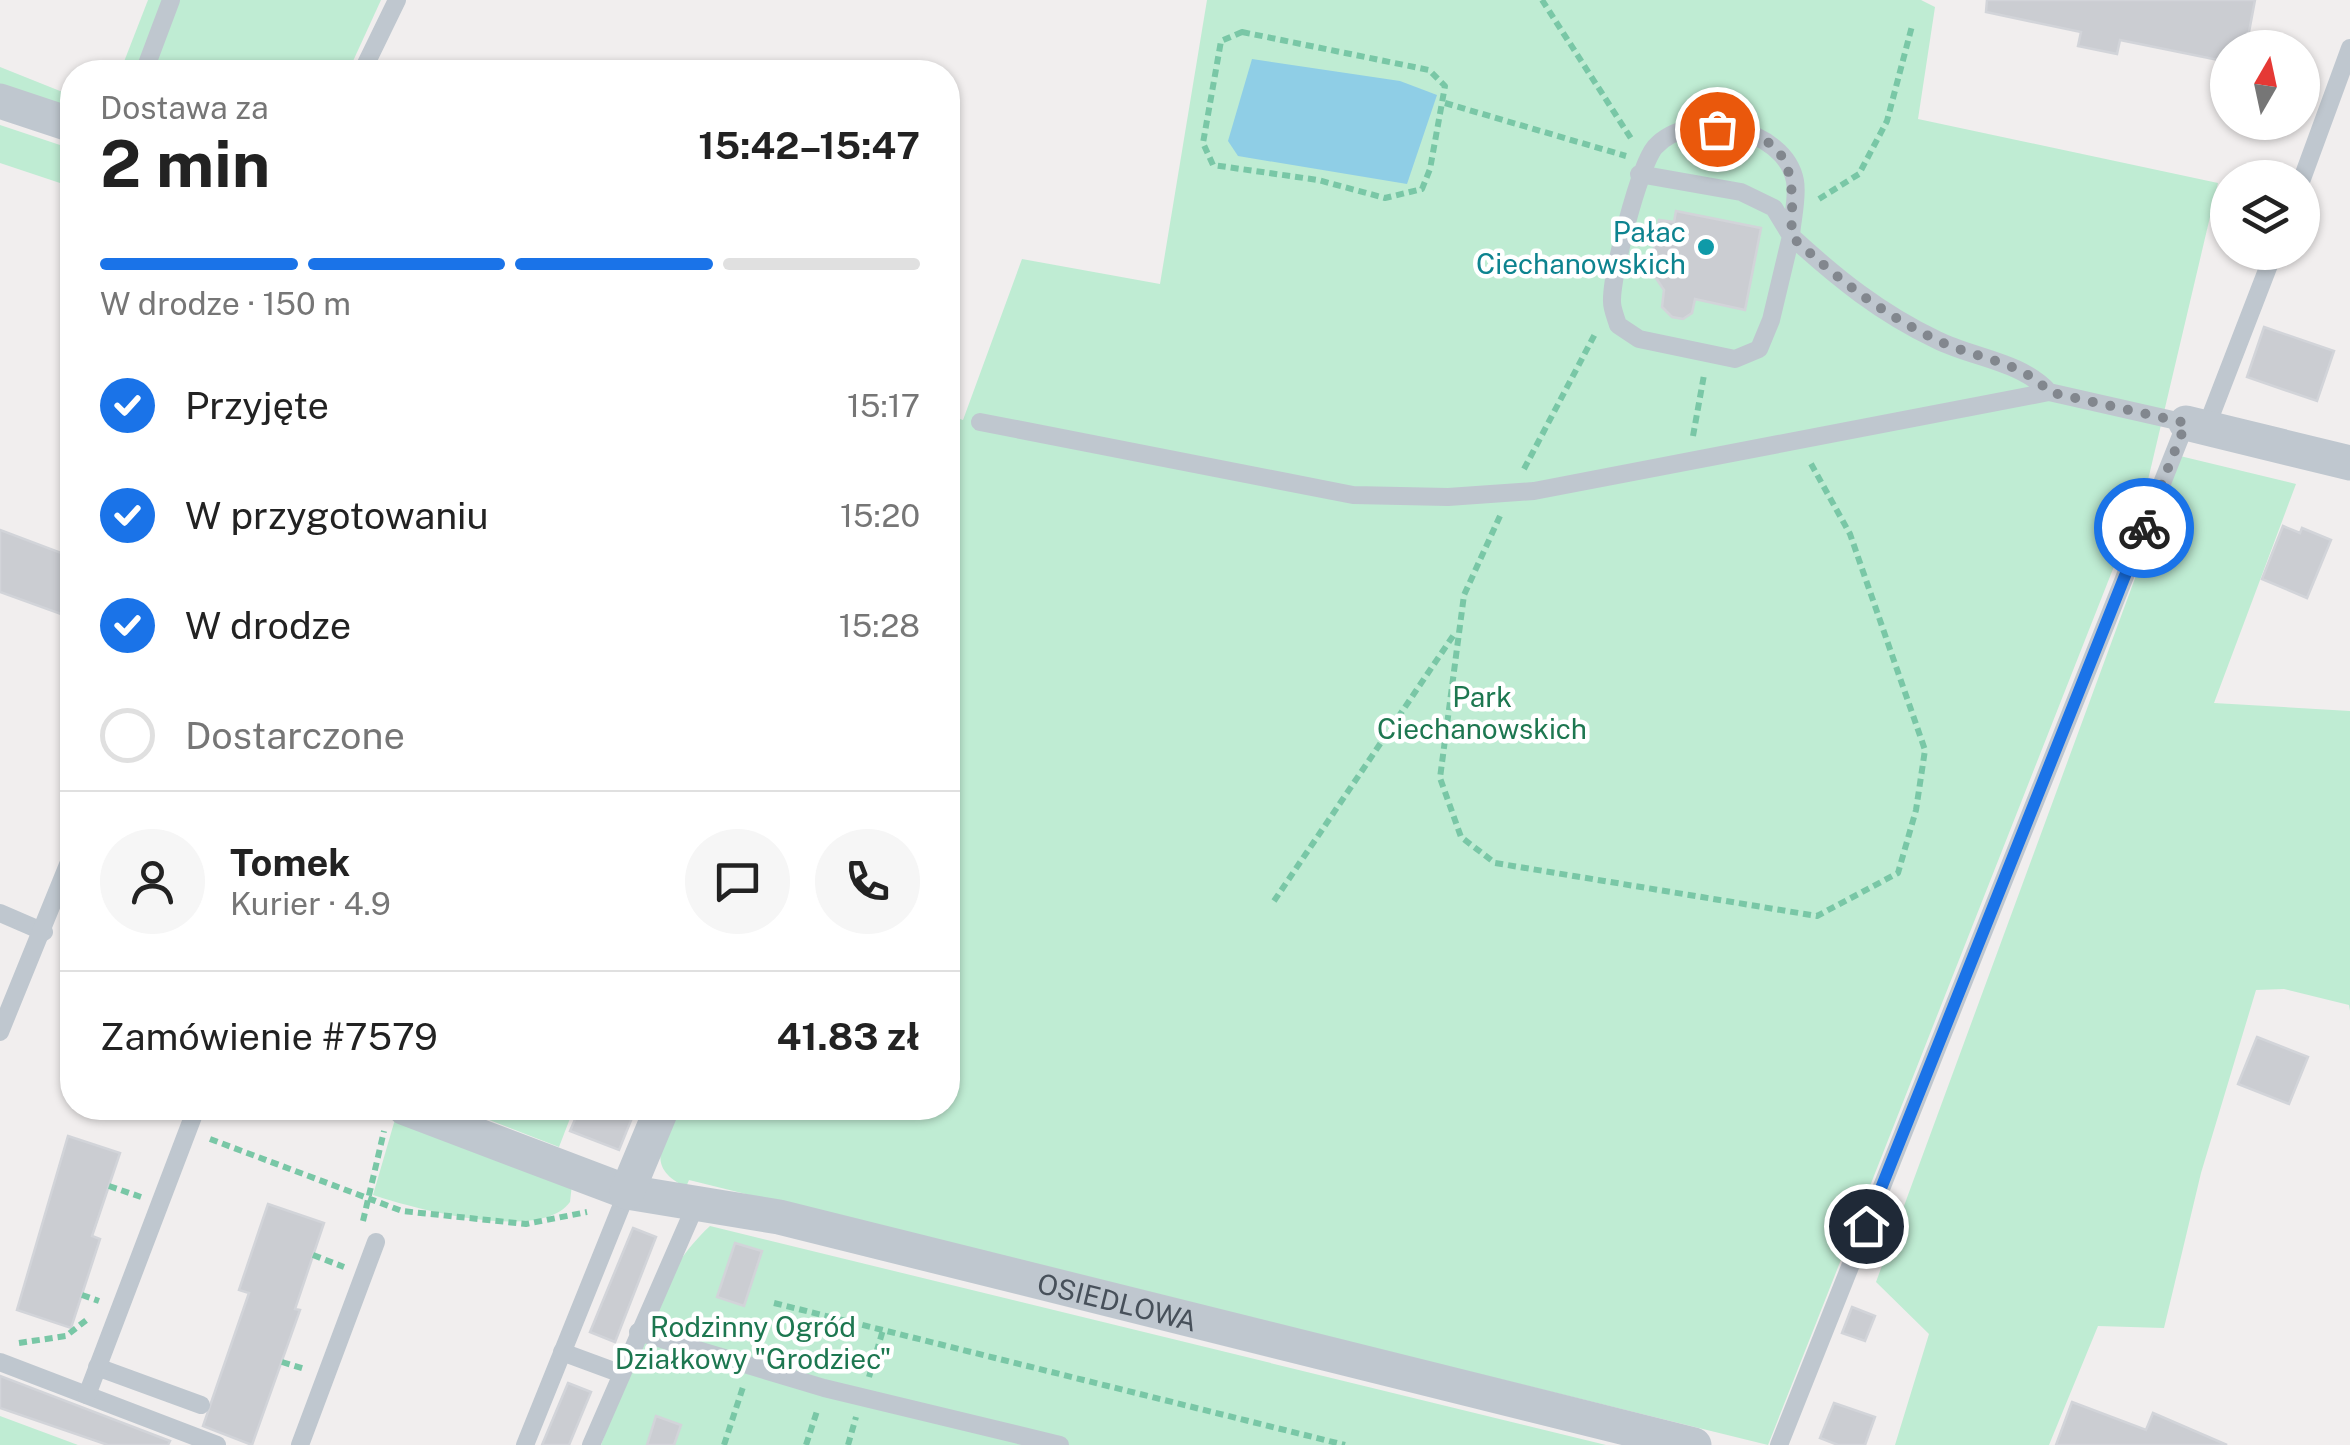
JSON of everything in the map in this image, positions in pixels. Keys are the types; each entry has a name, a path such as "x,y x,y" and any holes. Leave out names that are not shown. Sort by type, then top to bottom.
{"street":[{"path":"0,100 60,120"},
{"path":"2196,426 2350,463"},
{"name":"OSIEDLOWA","path":"401,1120 625,1198 698,1201 779,1217 1694,1445"},
{"path":"625,1198 657,1120"}],"lane":[{"path":"148,60 171,0"},
{"path":"368,60 397,0"},
{"path":"2309,160 2350,48"},
{"path":"1690,128 1744,130 1778,148 1795,181 1791,236 1771,320 1759,349 1735,359 1639,339 1618,325 1612,302 1643,168 1657,145 1690,128"},
{"path":"1643,168 1741,192 1774,208 1791,236 1852,292 1942,343 2035,376 2049,392"},
{"path":"1779,1445 2196,426 2266,270"},
{"path":"980,422 1353,495 1448,497 1511,492 1688,462 2049,392 2196,426"},
{"path":"0,1032 60,888"},
{"path":"0,914 44,932"},
{"path":"87,1395 192,1120"},
{"path":"525,1445 625,1198"},
{"path":"591,1445 618,1374 698,1201"},
{"path":"300,1445 376,1242"},
{"path":"638,1332 824,1388 1060,1445"},
{"path":"562,1352 618,1374"},
{"path":"0,1362 217,1445"},
{"path":"97,1367 201,1405"}],"path":[{"path":"1542,0 1643,168"},
{"path":"1791,236 1822,196 1860,174 1887,121 1912,26"},
{"path":"1242,32 1429,70 1445,86 1444,102 1422,189 1385,198 1318,180 1213,166 1203,143 1221,41 1242,32"},
{"path":"1444,102 1643,168"},
{"path":"1612,302 1511,492 1464,595 1456,632 1440,778 1462,836 1495,864 1817,916 1898,873 1916,810 1925,750 1850,534 1799,442"},
{"path":"1688,462 1708,354"},
{"path":"1274,902 1456,632"},
{"path":"376,1152 394,1120"},
{"path":"187,1134 232,1145 402,1211 526,1224 625,1198"},
{"path":"109,1186 146,1199"},
{"path":"313,1255 349,1269"},
{"path":"9,1344 78,1331 97,1300"},
{"path":"774,1304 1345,1445"},
{"path":"282,1362 312,1371"},
{"path":"724,1445 750,1367"},
{"path":"806,1445 824,1388"}],"green space":[{"path":"148,0 381,0 354,60 125,60"},
{"name":"Park Ciechanowskich","path":"1207,0 1921,0 1935,7 1918,119 2210,181 2210,217 2148,480 1768,1445 689,1180 686,1187 665,1171 661,1153 673,1120 960,1120 960,419 963,420 1022,259 1160,284"},
{"path":"0,67 60,91 60,105 0,84"},
{"path":"0,125 60,145 60,183 0,163"},
{"path":"2180,456 2296,484 2214,703 2350,711 2350,1011 2349,1005 2284,989 2256,990 2201,1173 2164,1328 2098,1326 2049,1445 1895,1445 1929,1334 1876,1282"},
{"path":"395,1120 406,1120 572,1184 570,1202 555,1214 532,1220 476,1219 373,1195"},
{"path":"489,1120 569,1120 559,1147"},
{"name":"Rodzinny Ogród Działkowy \"Grodziec\"","path":"710,1226 1606,1445 601,1445 657,1300 672,1273"},
{"path":"0,1416 78,1445 0,1445"}],"water":[{"path":"1252,59 1400,81 1437,95 1407,184 1238,156 1228,141"}],"building":[{"path":"1987,0 2255,0 2249,30 2210,30 2210,58 2120,40 2117,54 2078,46 2081,32 1986,12"},
{"name":"Pałac Ciechanowskich","path":"1676,211 1761,228 1745,310 1695,299 1692,313 1683,319 1672,317 1662,307 1664,290 1650,269 1659,220 1674,222"},
{"path":"2264,327 2334,351 2317,401 2247,377"},
{"path":"2283,526 2300,533 2302,528 2331,540 2307,598 2262,579"},
{"path":"0,530 60,552 60,614 0,592"},
{"path":"2257,1037 2308,1057 2289,1104 2238,1084"},
{"path":"575,1120 631,1120 619,1150 570,1131"},
{"path":"68,1136 120,1153 92,1236 100,1239 71,1328 17,1310"},
{"path":"268,1204 324,1223 295,1309 300,1310 252,1445 203,1426 249,1293 239,1290"},
{"path":"633,1228 656,1237 615,1342 590,1332"},
{"path":"735,1243 762,1251 744,1306 717,1297"},
{"path":"1852,1307 1875,1316 1865,1341 1842,1333"},
{"path":"0,1376 170,1441 168,1445 108,1445 0,1408"},
{"path":"568,1383 591,1392 569,1445 542,1445"},
{"path":"2072,1402 2146,1430 2153,1413 2227,1445 2056,1445"},
{"path":"1834,1403 1875,1417 1865,1445 1838,1445 1820,1438"},
{"path":"656,1416 681,1425 674,1445 647,1445"}],"way so far":[{"path":"1717,129 1744,130 1778,148 1795,181 1791,236 1852,292 1886,314 1942,343 2035,376 2049,392 2186,423 2144,528"}],"place":[{"name":"Pałac Ciechanowskich","path":"1706,247"}],"route":[{"path":"1866,1226 2144,528"}]}
